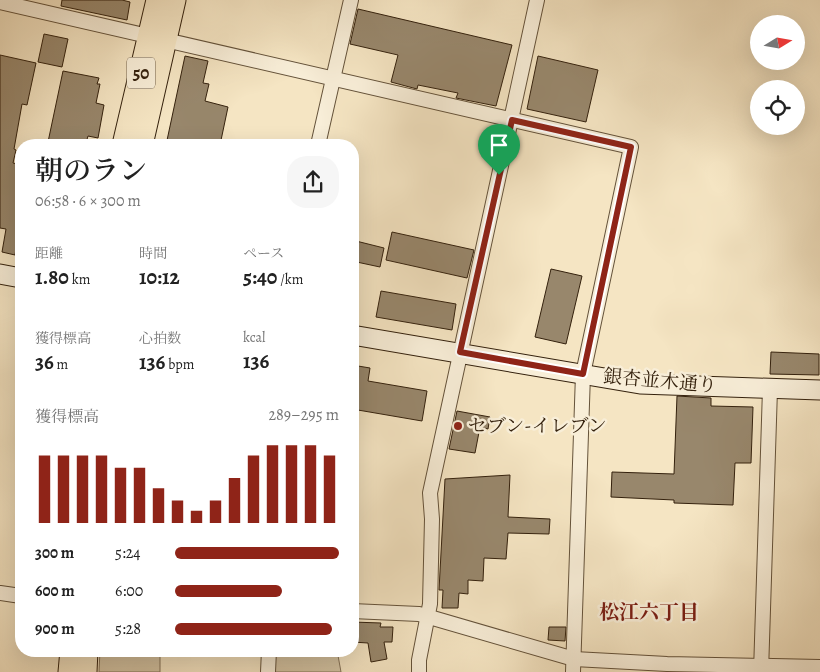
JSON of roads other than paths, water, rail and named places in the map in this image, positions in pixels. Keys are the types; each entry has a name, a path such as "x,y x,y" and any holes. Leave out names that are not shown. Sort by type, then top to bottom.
{"main road":[{"name":"50","path":"143,139 158,38 157,0"},
{"name":"50","path":"125,139 158,38 175,0"},
{"path":"69,672 70,657"},
{"path":"86,672 87,657"}],"street":[{"path":"319,139 351,0"},
{"path":"419,672 419,660 430,604 432,519 430,493 537,0"},
{"path":"0,2 631,147 583,374 574,666"},
{"path":"0,274 15,277"},
{"name":"銀杏並木通り","path":"359,336 640,384 820,390"},
{"path":"761,669 770,389"},
{"path":"0,593 15,595"},
{"path":"359,611 419,614 574,666 667,664 761,669 820,667"},
{"path":"268,672 269,657"},
{"path":"654,672 667,664"}],"place":[{"name":"セブン-イレブン","path":"458,426"}],"district":[{"name":"松江六丁目","path":"649,612"}]}
